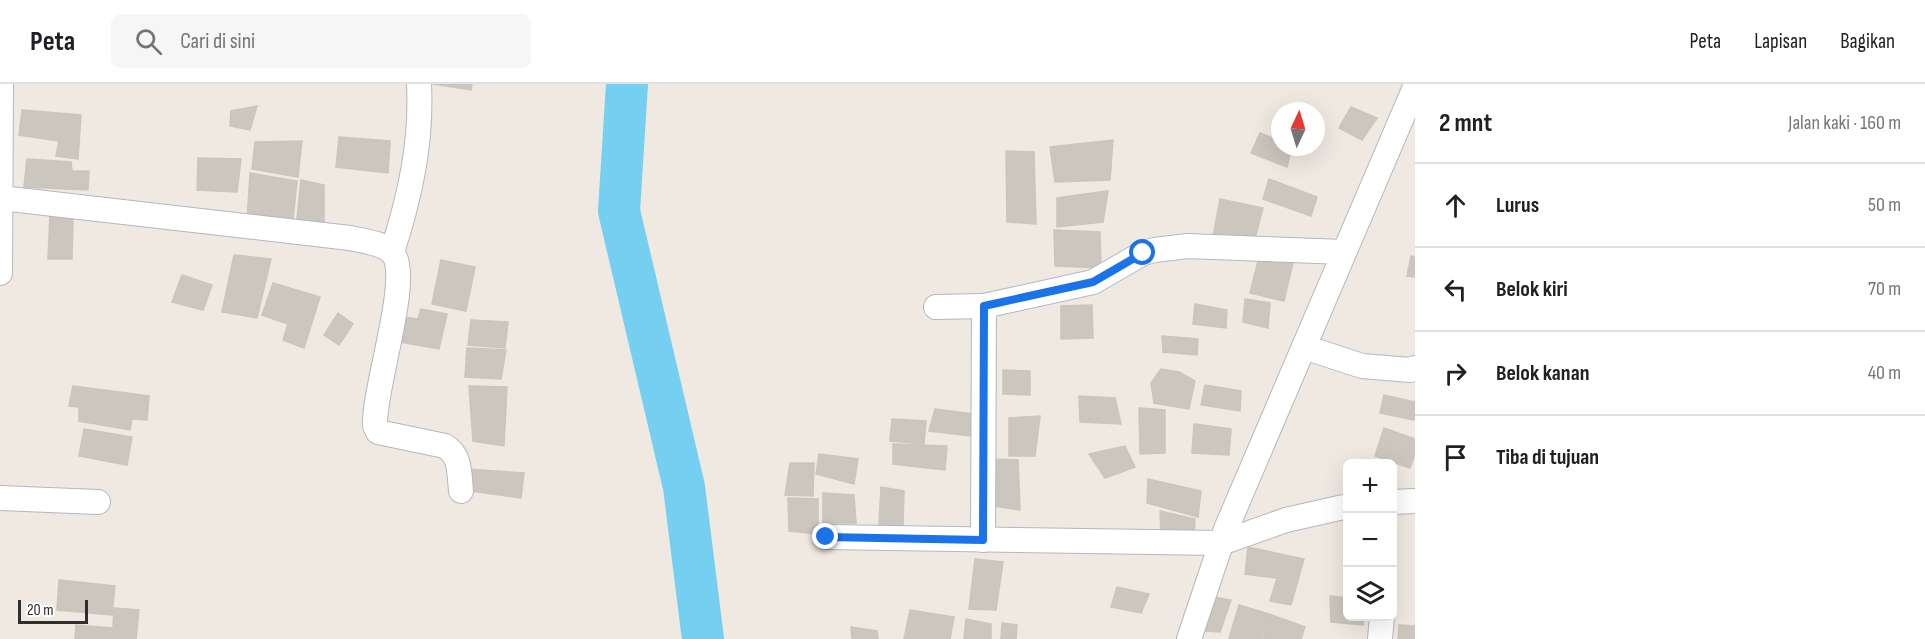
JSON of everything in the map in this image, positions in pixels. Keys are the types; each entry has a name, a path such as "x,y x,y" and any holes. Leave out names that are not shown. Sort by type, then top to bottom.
{"street":[{"path":"0,273 1,84"},
{"path":"392,252 407,205 411,182 421,111 419,84"},
{"path":"1189,639 1221,543 1415,87"},
{"path":"1,198 350,238 392,252 400,264 401,278 384,361 375,426 378,432 445,446 453,452 457,458 461,491"},
{"path":"936,306 984,306 1093,282 1143,253 1155,250 1187,246 1344,252"},
{"path":"983,540 984,306"},
{"path":"1304,347 1362,366 1410,370 1415,368"},
{"path":"0,498 98,502"},
{"path":"1397,502 1415,501"},
{"path":"826,537 1221,543 1286,520 1343,507"},
{"path":"1380,639 1382,621"}],"building":[{"path":"433,84 472,84 471,90"},
{"path":"257,106 250,130 230,126 231,111"},
{"path":"1351,107 1377,118 1362,140 1339,128"},
{"path":"22,110 81,115 78,159 56,156 59,141 19,135"},
{"path":"1260,133 1271,137 1271,156 1290,156 1287,167 1251,153"},
{"path":"339,137 390,141 388,173 336,167"},
{"path":"1113,140 1110,180 1055,182 1050,147"},
{"path":"302,141 298,177 252,169 255,142"},
{"path":"1006,151 1034,152 1036,224 1007,222"},
{"path":"198,158 241,159 237,192 197,190"},
{"path":"27,159 71,162 72,171 89,171 88,190 24,187"},
{"path":"250,173 297,181 292,228 247,222"},
{"path":"1269,179 1317,197 1311,216 1263,199"},
{"path":"301,180 324,185 324,223 297,219"},
{"path":"1108,191 1103,222 1057,227 1057,198"},
{"path":"1220,199 1263,208 1254,242 1213,237"},
{"path":"50,215 73,216 72,259 48,259"},
{"path":"1054,230 1100,232 1101,268 1055,266"},
{"path":"234,255 271,259 257,318 222,312"},
{"path":"1411,256 1415,257 1415,277 1407,276"},
{"path":"1259,257 1294,258 1284,301 1250,293"},
{"path":"441,260 475,267 466,311 432,304"},
{"path":"182,275 212,285 203,310 172,302"},
{"path":"273,283 320,297 304,348 283,340 288,324 262,315"},
{"path":"1245,299 1270,303 1268,328 1243,322"},
{"path":"1195,304 1227,310 1226,328 1193,324"},
{"path":"1092,305 1093,338 1061,339 1061,306"},
{"path":"421,309 447,314 439,349 399,342 403,317 418,319"},
{"path":"338,313 353,324 339,345 324,335"},
{"path":"471,320 508,322 505,348 468,345"},
{"path":"1162,336 1198,339 1197,355 1163,352"},
{"path":"467,348 506,350 501,379 465,377"},
{"path":"1161,369 1179,372 1195,381 1189,409 1154,403 1151,383"},
{"path":"1003,370 1030,371 1030,395 1003,394"},
{"path":"1205,385 1241,391 1240,411 1201,405"},
{"path":"73,386 149,396 147,420 132,419 130,430 79,421 79,407 69,406"},
{"path":"469,386 507,387 504,446 473,441"},
{"path":"1384,395 1415,402 1414,420 1380,413"},
{"path":"1079,396 1115,398 1121,424 1080,422"},
{"path":"1139,408 1165,410 1165,453 1140,454"},
{"path":"935,409 981,415 980,437 929,431"},
{"path":"1040,416 1035,456 1009,456 1009,418"},
{"path":"892,419 926,421 924,444 890,441"},
{"path":"1194,424 1231,429 1229,455 1192,453"},
{"path":"1384,428 1415,439 1415,454 1410,468 1397,464 1397,459 1375,456"},
{"path":"84,429 132,437 127,465 79,456"},
{"path":"893,444 947,446 945,470 893,464"},
{"path":"1125,446 1135,467 1105,478 1089,454"},
{"path":"819,454 858,459 854,484 816,474"},
{"path":"989,459 1018,460 1020,510 988,505"},
{"path":"790,463 814,463 813,496 785,495"},
{"path":"466,469 524,473 521,498 465,490"},
{"path":"1148,479 1201,491 1198,517 1147,503"},
{"path":"881,487 904,491 903,525 879,525"},
{"path":"823,493 854,495 856,523 823,523"},
{"path":"788,498 818,499 818,534 789,531"},
{"path":"1160,511 1195,519 1194,539 1161,535"},
{"path":"1248,547 1304,559 1291,605 1270,601 1277,578 1245,574"},
{"path":"975,559 1003,562 996,610 969,609"},
{"path":"59,580 115,586 112,615 57,610"},
{"path":"1117,587 1149,594 1141,613 1111,607"},
{"path":"1330,596 1343,597 1343,621 1363,621 1363,625 1331,622"},
{"path":"1214,597 1231,600 1220,632 1204,631"},
{"path":"1239,605 1269,614 1261,639 1229,639"},
{"path":"114,608 139,610 136,639 75,639 76,625 113,628"},
{"path":"910,610 954,617 950,639 904,639"},
{"path":"1269,614 1305,627 1301,639 1263,639"},
{"path":"966,619 991,624 991,639 964,639"},
{"path":"1002,623 1017,625 1016,639 1001,639"},
{"path":"1399,625 1415,626 1415,639 1398,639"},
{"path":"851,627 877,631 878,639 852,639"}],"waterway":[{"path":"627,84 619,211 684,487 703,639"}],"route":[{"path":"826,537 983,540 984,306 1063,291 1093,282 1107,276 1143,253"}]}
